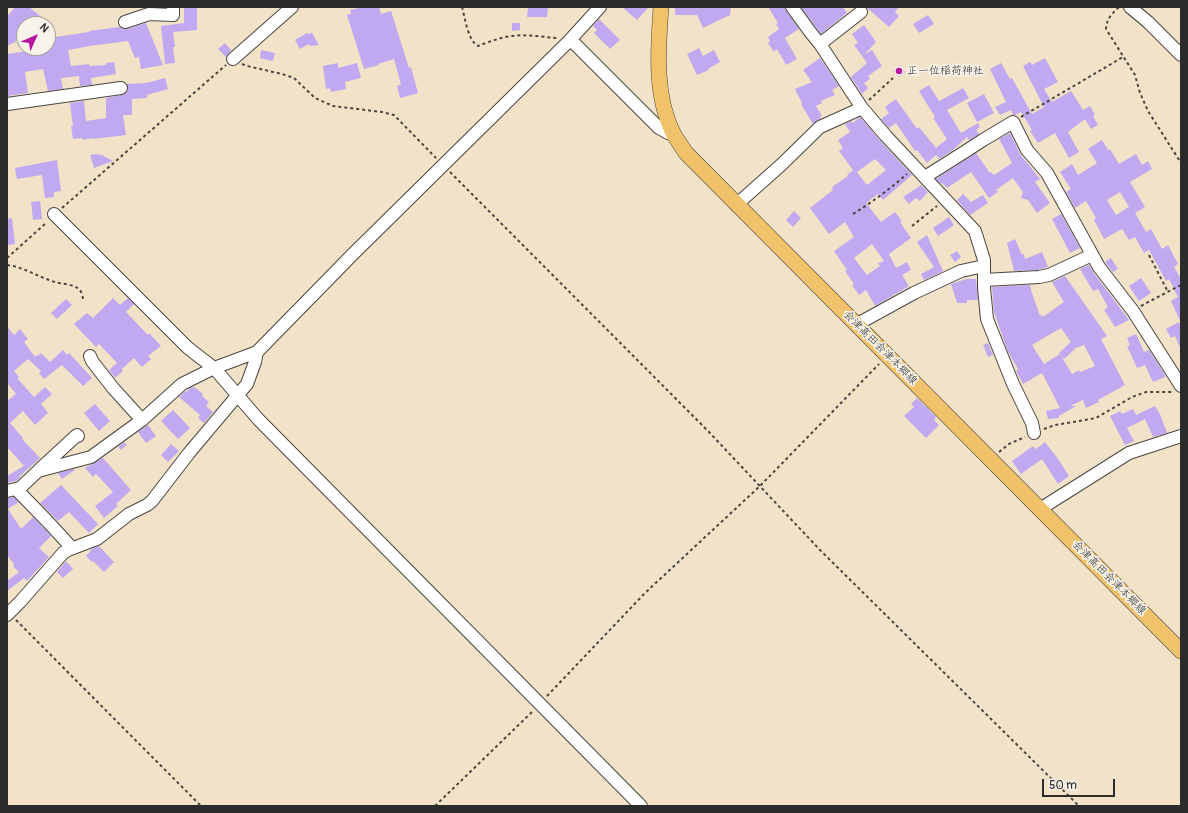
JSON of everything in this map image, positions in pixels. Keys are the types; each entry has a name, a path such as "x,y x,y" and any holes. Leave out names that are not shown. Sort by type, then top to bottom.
{"main road":[{"name":"会津高田会津本郷線","path":"661,7 659,39 660,85 665,110 674,134 686,153 1181,651"}],"street":[{"path":"125,22 149,14 173,15 173,7"},
{"path":"233,59 292,7"},
{"path":"38,471 91,457 142,420 182,384 214,368 257,352 569,41 600,7"},
{"path":"792,7 820,44 862,108 975,231 984,260 987,319 1013,384 1032,423 1034,433"},
{"path":"1130,7 1148,22 1181,55"},
{"path":"820,44 861,12"},
{"path":"569,41 575,44 659,128 668,133 674,134"},
{"path":"7,104 121,88"},
{"path":"736,205 781,165 820,127 862,108"},
{"path":"925,177 1013,122 1027,150 1047,172 1069,210 1092,255 1133,311 1179,388"},
{"path":"54,214 187,347 214,368 258,419 641,806"},
{"path":"984,280 1049,276 1092,255"},
{"path":"859,327 863,321 914,293 961,271 984,266"},
{"path":"8,614 64,553 72,548 97,539 129,514 152,501 189,453 247,384 257,352"},
{"path":"90,356 92,361 113,388 142,420"},
{"path":"12,490 20,488 77,435 78,436"},
{"path":"1040,509 1129,453 1181,436"},
{"path":"12,490 49,523 72,548"}],"path":[{"path":"462,7 470,38 474,44 478,46 510,36 521,35 560,38 569,41"},
{"path":"1120,7 1108,18 1106,22 1106,30 1135,75 1140,93 1148,111 1181,163"},
{"path":"1013,122 1123,56"},
{"path":"7,258 54,214 233,59 246,66 294,78 315,98 333,106 382,112 394,115 587,309 760,486 820,550 1078,806"},
{"path":"862,108 893,78"},
{"path":"853,214 876,200 893,187 915,166"},
{"path":"912,226 946,199"},
{"path":"1149,255 1168,292"},
{"path":"7,265 23,269 56,283 79,289 83,301"},
{"path":"1133,311 1181,286"},
{"path":"435,806 540,704 645,593 760,486 887,356"},
{"path":"991,459 1009,444 1055,425 1096,418 1132,397 1146,392 1173,392 1179,388"},
{"path":"8,614 201,806"}],"building":[{"path":"15,7 29,7 40,16 16,16 16,41 7,46 7,17"},
{"path":"184,7 197,7 197,30 173,32 175,63 165,64 161,26 184,23"},
{"path":"363,7 379,7 381,14 391,11 409,68 411,67 418,93 400,98 397,86 401,84 394,59 364,69 347,15 351,14 350,10"},
{"path":"528,7 548,7 547,17 527,17"},
{"path":"622,7 649,7 637,20"},
{"path":"675,7 731,7 730,15 703,28 697,15 675,15"},
{"path":"768,7 785,7 786,11 799,29 785,38 797,59 786,65 777,49 774,52 768,43 770,41 768,37 779,29 776,24 778,23"},
{"path":"801,7 843,7 847,13 821,34"},
{"path":"866,7 899,7 895,12 899,16 889,27"},
{"path":"928,15 934,24 919,33 913,24"},
{"path":"599,19 620,40 610,49 594,33 597,30 593,26"},
{"path":"146,23 163,65 141,69 139,57 135,58 128,41 68,50 71,66 89,64 89,66 106,65 106,63 114,62 116,74 91,78 92,85 80,86 79,76 61,78 63,89 48,91 43,69 25,72 28,93 7,96 7,54 16,53 16,56 56,56 56,37 119,27 127,29"},
{"path":"512,23 520,23 520,30 512,31"},
{"path":"864,25 876,42 864,55 872,50 882,66 868,76 870,79 864,83 868,88 862,94 851,77 867,63 854,45 858,43 852,34"},
{"path":"307,33 312,33 319,45 310,46 309,44 300,49 295,40"},
{"path":"225,43 231,50 226,57 218,49"},
{"path":"699,48 703,56 714,50 720,62 708,69 709,70 697,75 687,54"},
{"path":"261,50 275,53 273,61 260,58"},
{"path":"820,58 839,86 832,90 835,95 821,101 822,103 816,106 822,116 820,116 821,118 813,124 801,104 802,103 795,89 812,82 803,70"},
{"path":"1045,58 1058,82 1044,89 1052,102 1071,91 1083,110 1090,106 1098,125 1091,129 1085,119 1068,132 1079,152 1069,158 1055,133 1038,143 1030,131 1032,130 1021,112 1013,115 1011,110 1000,115 995,107 1006,102 990,69 1001,63 1010,79 1012,78 1032,114 1044,107 1023,66 1030,62 1032,65"},
{"path":"338,63 338,68 357,63 361,78 345,82 346,89 331,92 330,88 326,89 323,66"},
{"path":"900,65 905,72 899,77 893,71"},
{"path":"165,78 168,89 147,95 147,98 132,99 132,115 123,115 126,135 83,140 82,138 73,139 70,103 84,101 86,121 106,118 106,98 125,94 128,90 127,84 146,83"},
{"path":"929,85 939,101 963,88 969,98 947,110 961,133 978,123 980,127 976,130 979,134 969,140 967,137 953,150 939,159 936,155 927,163 917,150 915,151 896,123 889,128 881,119 889,113 885,107 896,99 917,129 919,127 936,148 947,139 933,118 935,117 919,91"},
{"path":"984,94 994,113 977,122 967,103"},
{"path":"860,117 912,175 883,200 878,194 866,203 881,222 895,212 902,221 900,222 911,238 889,254 896,268 907,262 911,270 902,275 909,286 875,306 866,290 859,295 852,285 854,284 845,271 847,270 834,251 854,237 845,222 829,234 810,208 833,190 832,187 848,176 847,175 853,170 839,151 843,148 838,140 850,132 845,124 852,121 853,123","holes":["875,159 886,170 867,185 857,172","872,244 884,261 878,263 880,266 867,275 854,258"]},
{"path":"1010,133 1020,154 1040,179 1035,182 1050,203 1037,213 1028,200 1021,198 1023,192 1013,178 996,190 998,192 989,198 971,172 947,188 936,179 976,153 990,173 991,172 994,175 1012,163 999,139"},
{"path":"1102,140 1108,150 1110,149 1119,164 1136,154 1142,165 1148,161 1152,169 1130,182 1145,207 1135,213 1146,232 1151,229 1162,249 1168,245 1178,264 1174,267 1181,279 1181,323 1171,301 1178,297 1169,279 1166,281 1149,250 1144,253 1135,237 1129,240 1122,229 1104,239 1094,220 1096,218 1086,201 1075,208 1066,192 1071,189 1060,172 1072,164 1078,175 1097,163 1088,149","holes":["1120,192 1129,207 1116,215 1107,200"]},
{"path":"90,155 102,155 113,161 94,168"},
{"path":"57,160 61,191 54,192 54,197 45,198 42,175 17,179 15,168"},
{"path":"921,185 928,192 920,201 916,198 909,204 903,197"},
{"path":"963,194 971,202 983,195 988,203 970,215 957,200"},
{"path":"40,201 42,219 33,220 31,202"},
{"path":"794,211 801,218 793,227 786,220"},
{"path":"1061,214 1080,248 1070,253 1052,219"},
{"path":"949,217 954,225 938,236 933,228"},
{"path":"12,218 15,244 7,245 7,219"},
{"path":"927,235 943,271 924,280 921,274 934,267 917,242"},
{"path":"1015,239 1022,255 1024,254 1025,259 1042,252 1048,267 1038,270 1014,271 1007,243"},
{"path":"957,251 961,257 955,262 950,255"},
{"path":"1111,258 1118,269 1113,272 1105,262"},
{"path":"1089,265 1129,320 1115,327 1104,310 1108,307 1098,289 1093,291 1080,269"},
{"path":"1065,276 1107,336 1101,339 1125,385 1098,400 1099,402 1086,408 1083,400 1070,406 1076,406 1059,416 1059,418 1048,419 1046,411 1060,408 1042,373 1023,384 1016,371 1018,369 1008,352 994,312 992,287 1030,285 1040,316 1042,315 1043,317 1064,302 1052,282","holes":["1061,328 1071,342 1059,353 1060,354 1044,364 1032,345","1084,345 1095,366 1080,372 1079,370 1072,374 1060,354 1064,359 1076,348"]},
{"path":"1141,278 1151,293 1139,301 1129,286"},
{"path":"966,279 976,279 978,300 967,300 967,303 957,303 951,284"},
{"path":"113,298 120,305 128,298 134,304 126,312 161,346 148,356 151,359 142,367 134,358 115,378 109,370 117,363 99,344 96,347 74,324 87,313 93,318"},
{"path":"66,299 72,305 57,319 51,313"},
{"path":"1179,322 1181,327 1181,350 1175,336 1171,338 1166,329"},
{"path":"7,326 14,335 20,329 28,339 24,342 35,357 41,353 50,362 63,350 67,355 69,353 92,378 83,386 62,365 44,379 39,373 41,371 28,359 14,371 19,377 17,378 34,397 45,387 52,394 41,404 48,413 35,425 23,411 10,423 23,438 22,439 40,458 19,477 20,478 16,481 7,483 7,476 24,466 7,447 7,401 16,394 7,383"},
{"path":"1136,334 1144,352 1149,350 1165,377 1153,382 1145,365 1137,368 1127,346 1130,345 1127,338"},
{"path":"988,343 993,355 988,357 983,345"},
{"path":"194,387 203,394 202,396 209,402 206,406 213,412 204,423 198,418 200,415 179,397 190,388"},
{"path":"917,398 936,417 934,420 939,425 926,438 904,416 914,407 911,404"},
{"path":"95,404 110,421 99,431 84,413"},
{"path":"1155,406 1160,414 1167,433 1153,437 1145,419 1127,428 1134,441 1125,445 1110,416 1120,411 1122,414 1133,409 1136,415"},
{"path":"173,410 190,428 178,439 161,421"},
{"path":"148,425 156,436 146,443 138,432"},
{"path":"124,442 127,445 121,450 118,447"},
{"path":"1045,442 1069,476 1058,484 1042,459 1021,474 1012,461 1033,446 1036,449"},
{"path":"171,444 179,451 168,462 161,455"},
{"path":"103,458 131,490 116,504 118,506 104,518 95,506 113,492 96,474 93,477 85,468"},
{"path":"75,470 62,479 58,473"},
{"path":"61,485 98,524 89,533 69,512 58,521 40,503"},
{"path":"14,497 19,502 8,509 21,529 33,517 51,536 39,548 49,557 27,581 24,578 7,591 7,581 19,572 13,566 14,564 7,555 7,498"},
{"path":"99,546 114,562 104,572 86,556 93,548"},
{"path":"66,561 73,569 63,578 57,572"}],"place":[{"name":"正一位稲荷神社","path":"899,71"}]}
